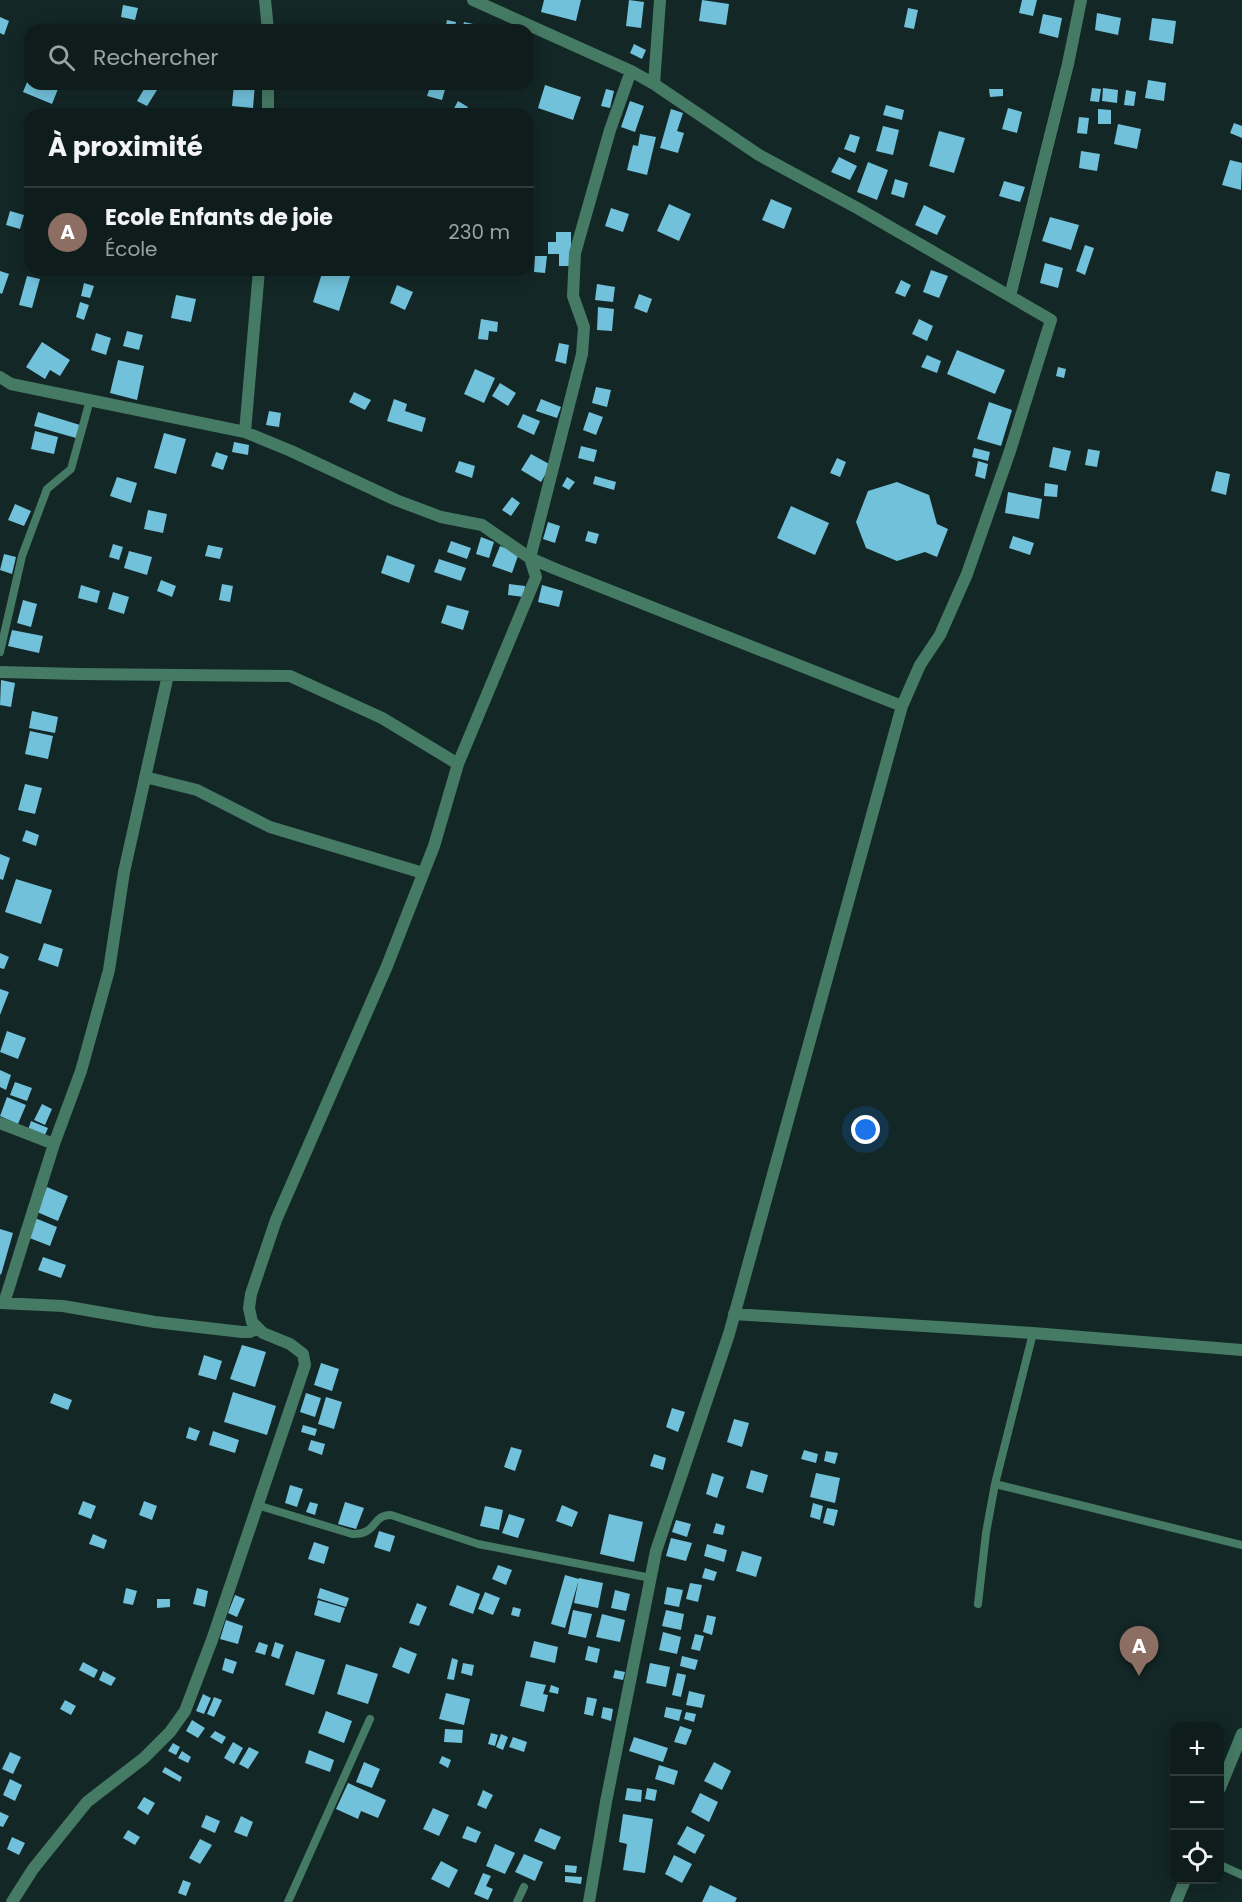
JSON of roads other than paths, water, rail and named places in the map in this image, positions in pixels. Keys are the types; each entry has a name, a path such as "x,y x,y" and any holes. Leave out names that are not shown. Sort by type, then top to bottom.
{"street":[{"path":"265,0 267,24"},
{"path":"473,0 526,24"},
{"path":"654,84 660,0"},
{"path":"1010,296 1068,64 1081,0"},
{"path":"534,27 631,71 654,84 759,155 859,209 1051,320 1010,451 967,574 940,635 920,665 902,706 734,1314 656,1551 606,1802 589,1902"},
{"path":"12,1902 33,1869 87,1802 144,1758 170,1732 185,1711 305,1365 303,1354 290,1344 263,1333 252,1322 249,1308 251,1294 276,1220 387,966 434,846 458,764 536,577 530,558 582,354 584,327 573,296 575,253 610,130 631,71"},
{"path":"268,90 268,108"},
{"path":"246,432 259,276"},
{"path":"0,377 11,384 246,432 441,518 482,525 530,558 902,706"},
{"path":"0,672 290,676 382,718 458,764"},
{"path":"168,675 124,872 109,970 81,1071 54,1144 2,1303 63,1306 155,1322 242,1332 250,1332 258,1328"},
{"path":"145,777 197,790 270,827 423,873"},
{"path":"0,1123 54,1144"},
{"path":"734,1314 1033,1333 1242,1350"},
{"path":"1224,1778 1242,1734"},
{"path":"1176,1902 1183,1884"}],"lane":[{"path":"0,652 22,556 47,489 71,470 90,400"},
{"path":"978,1604 986,1533 995,1484 1033,1333"},
{"path":"995,1484 1242,1545"},
{"path":"257,1505 352,1534 369,1531 378,1518 391,1515 478,1544 651,1578"},
{"path":"288,1902 370,1719"},
{"path":"1224,1867 1242,1875"},
{"path":"517,1902 524,1887"}],"place":[{"name":"Ecole Enfants de joie","path":"1139,1676"}]}
